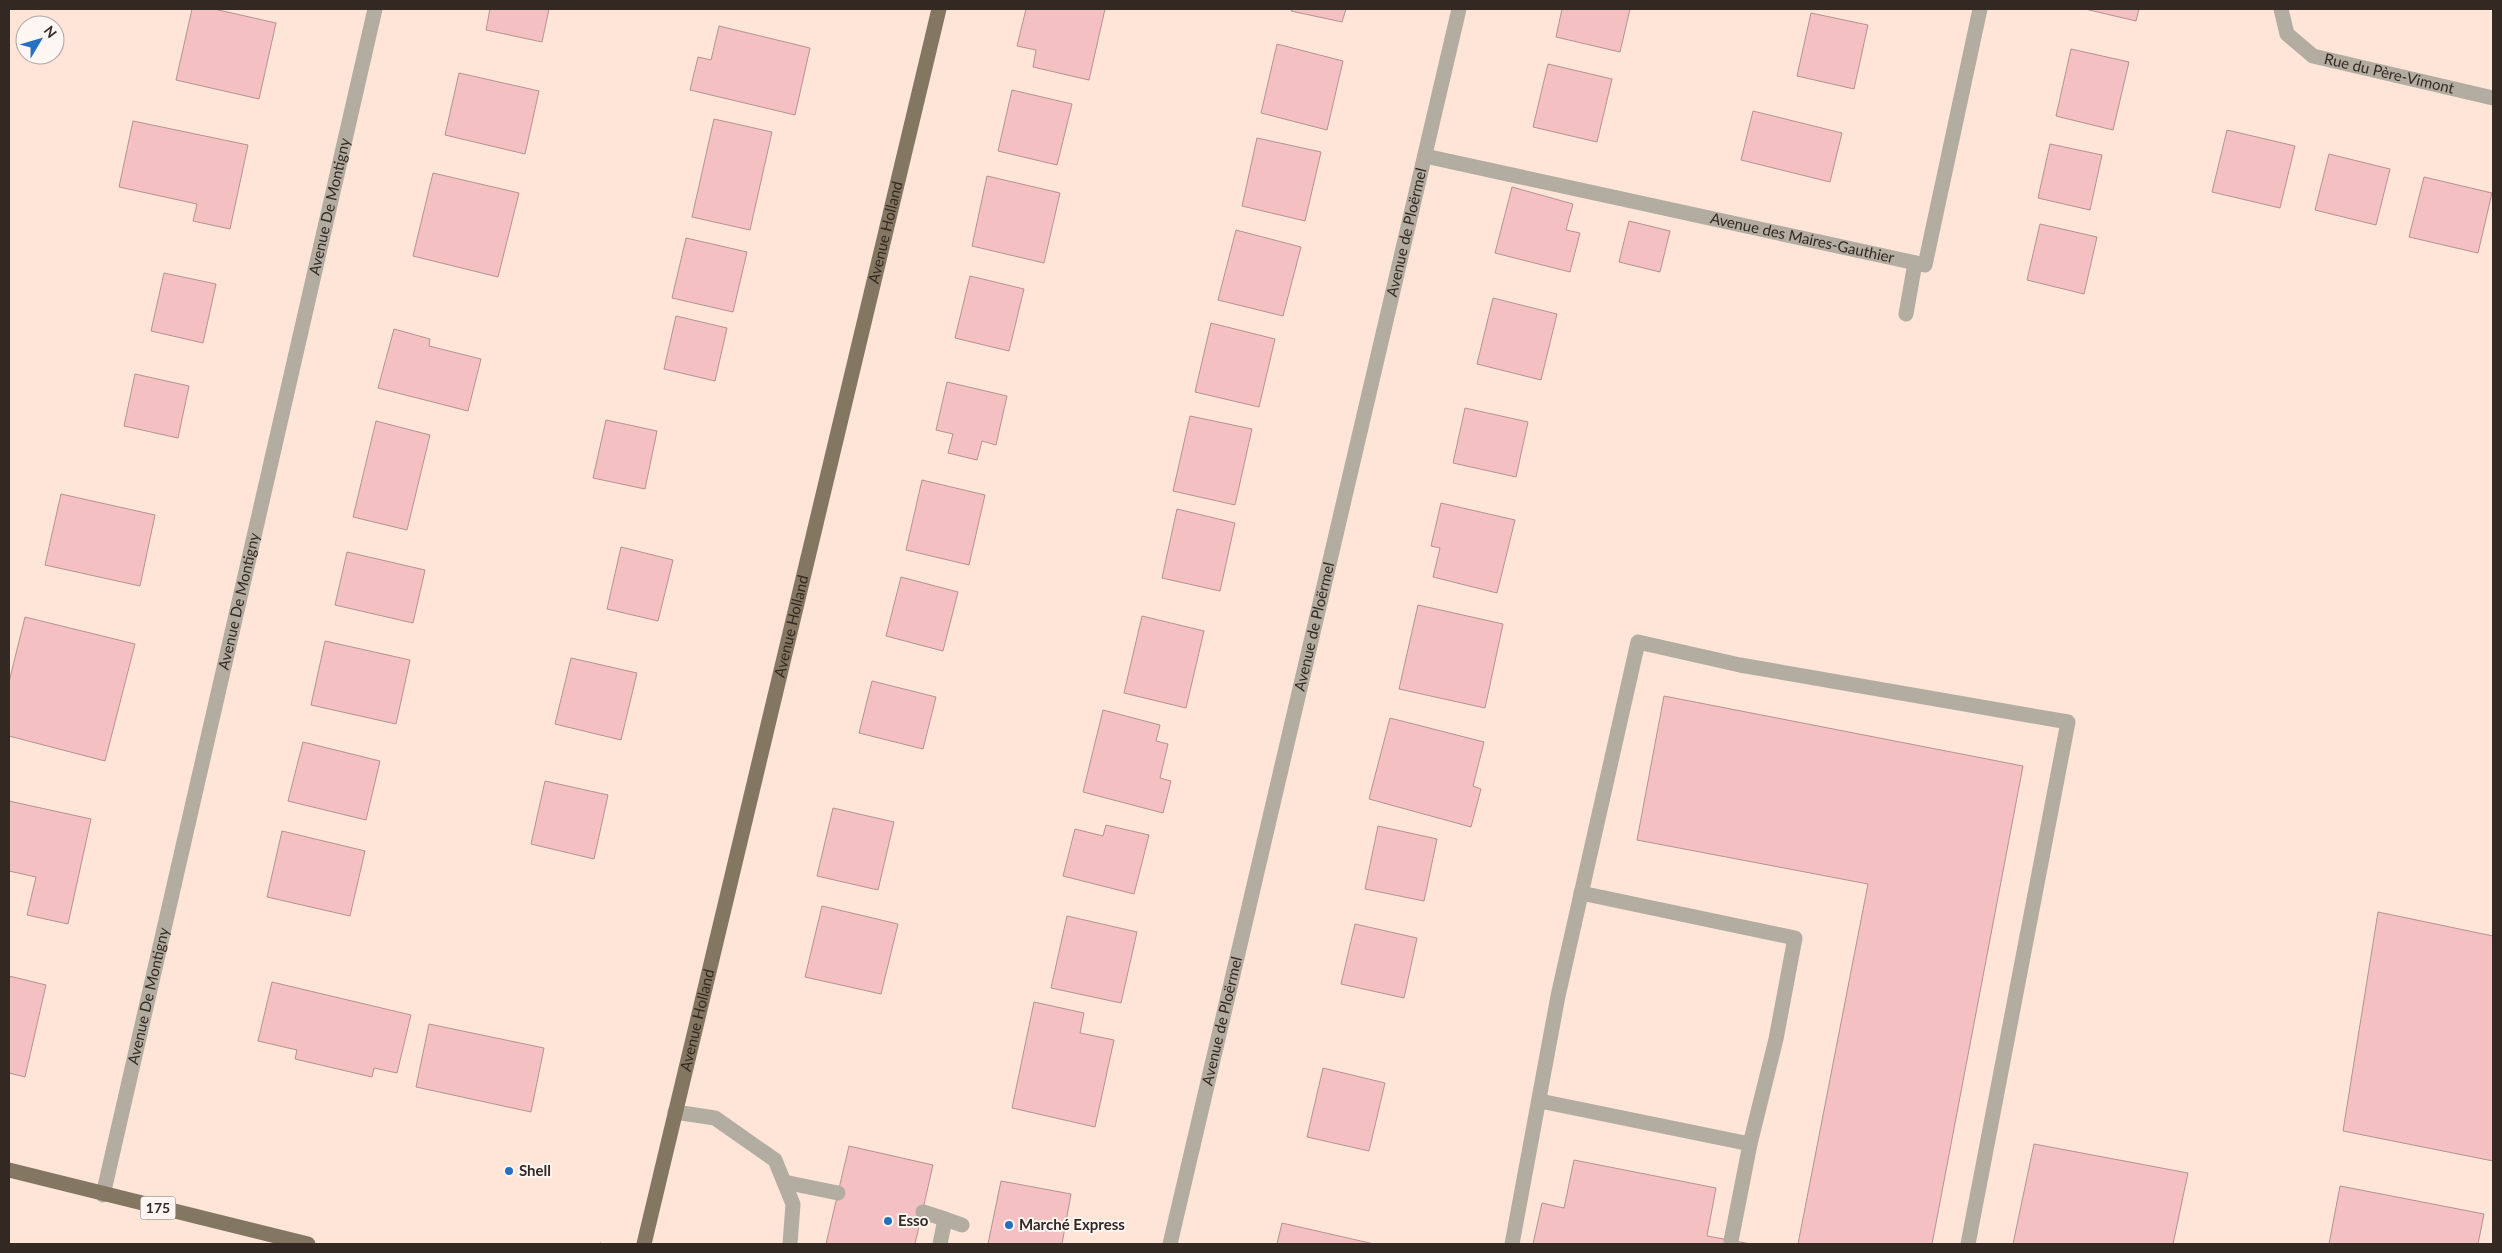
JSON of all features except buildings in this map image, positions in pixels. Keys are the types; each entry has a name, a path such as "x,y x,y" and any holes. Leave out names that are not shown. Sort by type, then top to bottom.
{"main road":[{"name":"Avenue Holland","path":"644,1244 939,9"},
{"name":"175","path":"9,1170 103,1195 308,1244"}],"street":[{"name":"Avenue De Montigny","path":"103,1195 375,9"},
{"name":"Avenue de Ploërmel","path":"1170,1244 1459,9"},
{"name":"Avenue des Maires-Gauthier","path":"1425,156 1925,265 1980,9"},
{"name":"Rue du Père-Vimont","path":"2281,9 2286,34 2313,56 2493,98"},
{"path":"1906,314 1915,263"},
{"path":"1512,1244 1558,996 1638,642 1740,665 2068,722 1968,1244"},
{"path":"1581,893 1795,938 1776,1038 1750,1144 1732,1240"},
{"path":"1540,1101 1750,1144"},
{"path":"675,1112 714,1118 775,1160 793,1204 790,1244"},
{"path":"784,1182 838,1193"},
{"path":"923,1212 962,1225"},
{"path":"940,1244 945,1219"}],"place":[{"name":"Shell","path":"509,1171"},
{"name":"Esso","path":"888,1221"},
{"name":"Marché Express","path":"1009,1225"}]}
